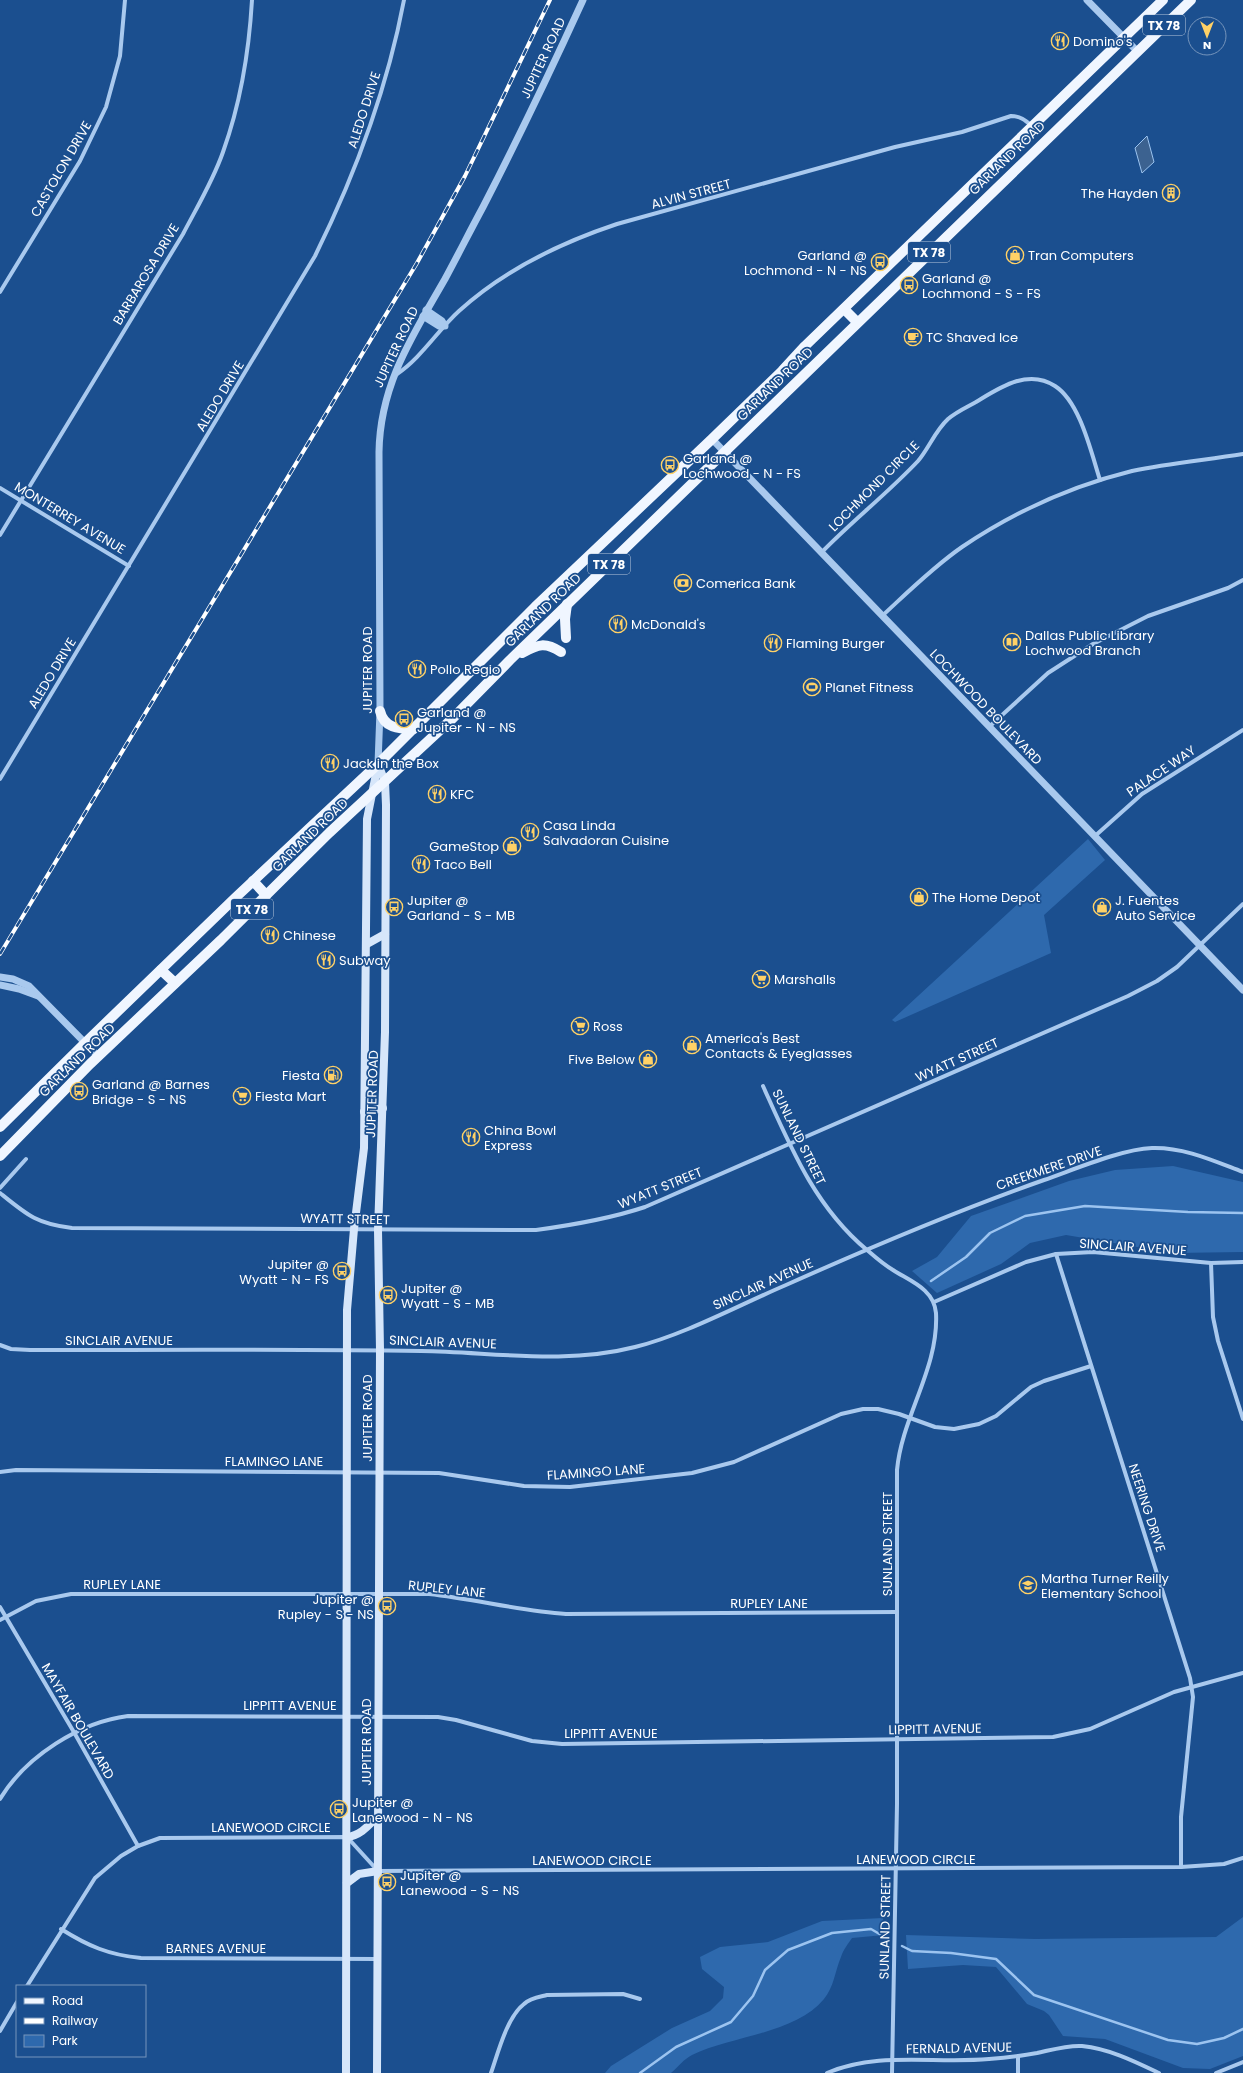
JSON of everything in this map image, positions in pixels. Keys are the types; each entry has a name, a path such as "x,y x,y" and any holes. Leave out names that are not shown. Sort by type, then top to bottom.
{"main road":[{"name":"GARLAND ROAD","path":"0,1127 253,881 378,764 535,607 712,439 1163,0"},
{"name":"GARLAND ROAD","path":"0,1156 98,1056 176,984 328,833 453,718 567,604 724,453 1044,140 1191,0"},
{"path":"1032,127 1044,140"},
{"path":"844,309 857,322"},
{"path":"566,638 565,619 567,604"},
{"path":"510,660 533,647 542,645 550,645 561,652"},
{"path":"380,711 382,718 389,725 400,729 414,729"},
{"name":"JUPITER ROAD","path":"377,2073 380,1350 378,1230 383,1108 385,934 385,782 378,764"},
{"name":"JUPITER ROAD","path":"346,2073 346,1349 347,1310 354,1229 362,1163 368,819 371,795 378,764"},
{"path":"253,881 266,895"},
{"path":"367,944 385,934"},
{"path":"161,970 176,984"},
{"path":"364,1112 383,1108"},
{"path":"347,1837 356,1835 365,1830 378,1816"},
{"path":"347,1883 359,1874 378,1871"}],"street":[{"name":"CASTOLON DRIVE","path":"0,292 80,161 106,107 120,56 125,0"},
{"name":"BARBAROSA DRIVE","path":"0,535 183,234 209,185 223,153 242,87 247,57 252,0"},
{"name":"ALEDO DRIVE","path":"0,779 295,291 331,223 370,129 393,51 404,0"},
{"name":"JUPITER ROAD","path":"378,764 380,711 379,430 385,400 392,377 521,133 584,0"},
{"path":"1087,0 1137,51"},
{"name":"ALVIN STREET","path":"392,377 402,370 471,302 514,271 576,238 895,147 962,132 1011,116 1017,116 1024,119 1032,127"},
{"path":"425,313 439,326 445,326"},
{"name":"LOCHMOND CIRCLE","path":"821,554 918,460 938,430 948,419 1006,384 1022,380 1036,380 1054,385 1068,398 1077,415 1100,480"},
{"name":"LOCHWOOD BOULEVARD","path":"712,439 821,554 1243,990"},
{"path":"882,616 946,559 997,525 1062,493 1100,480 1161,466 1243,454"},
{"name":"MONTERREY AVENUE","path":"0,488 129,566"},
{"path":"990,727 1040,680 1093,644 1148,616 1228,588 1243,580"},
{"name":"PALACE WAY","path":"1094,836 1142,794 1243,730"},
{"name":"WYATT STREET","path":"0,1193 33,1219 50,1225 72,1228 536,1230 578,1225 645,1207 1128,996 1156,981 1177,967 1243,904"},
{"path":"0,977 13,979 29,986 98,1056"},
{"path":"0,985 40,996"},
{"name":"SUNLAND STREET","path":"763,1086 804,1176 842,1228 866,1250 892,1270 918,1285 934,1302 935,1333 931,1355 900,1451 897,1470 895,1870 892,2073"},
{"name":"CREEKMERE DRIVE","path":"866,1250 982,1202 1113,1156 1150,1147 1181,1150 1243,1172"},
{"path":"0,1188 26,1159"},
{"name":"SINCLAIR AVENUE","path":"0,1346 11,1349 30,1350 346,1349 451,1351 535,1356 603,1354 638,1347 671,1335 866,1250"},
{"name":"SINCLAIR AVENUE","path":"934,1302 1026,1262 1056,1254 1093,1252 1211,1264 1243,1262"},
{"name":"NEERING DRIVE","path":"1056,1254 1192,1687 1193,1697 1181,1817 1181,1867"},
{"path":"1211,1264 1213,1317 1218,1341 1243,1419"},
{"name":"FLAMINGO LANE","path":"0,1472 16,1470 379,1472 460,1475 524,1486 570,1486 692,1473 706,1470 734,1462 840,1414 863,1408 878,1409 899,1414 935,1427 954,1429 978,1424 996,1416 1031,1387 1044,1381 1091,1366"},
{"name":"RUPLEY LANE","path":"0,1620 36,1601 71,1594 429,1594 458,1597 517,1609 566,1614 896,1612"},
{"name":"MAYFAIR BOULEVARD","path":"0,1607 75,1734 138,1846"},
{"name":"LIPPITT AVENUE","path":"0,1798 17,1775 39,1754 96,1723 128,1716 346,1715 438,1717 532,1741 562,1744 896,1739 1039,1739 1066,1735 1090,1729 1174,1692 1243,1674"},
{"name":"LANEWOOD CIRCLE","path":"28,1985 61,1929 95,1878 122,1856 138,1846 160,1838 169,1837 347,1837 378,1871 895,1870 1181,1867 1224,1864 1243,1858"},
{"name":"BARNES AVENUE","path":"61,1929 85,1944 117,1956 141,1958 378,1959"},
{"path":"491,2073 508,2027 523,2004 535,1997 547,1995 623,1994 640,1999"},
{"path":"0,2031 16,2004"},
{"name":"FERNALD AVENUE","path":"827,2073 863,2062 892,2059 957,2060 1018,2056 1080,2046 1103,2049 1159,2073"},
{"path":"1018,2056 1018,2073"},
{"path":"1216,2073 1243,2062"}],"green space":[{"path":"1088,839 1105,860 1044,915 1051,953 895,1022 892,1020"},
{"path":"1173,1166 1243,1182 1243,1252 1173,1253 1066,1235 1030,1243 1001,1264 937,1293 912,1271 937,1257 971,1216 1069,1181 1115,1170"},
{"path":"1243,1917 1243,2056 1210,2069 1183,2068 1105,2039 1063,2036 1049,2015 1044,2011 1027,2004 996,1967 963,1965 908,1969 906,1935 1035,1939 1216,1937"},
{"path":"883,1918 884,1935 852,1938 842,1954 832,1984 824,1999 812,2011 797,2020 762,2033 725,2043 692,2055 671,2073 605,2073 611,2066 672,2028 710,2011 723,1998 724,1987 702,1969 700,1957 720,1947 768,1942 822,1921"}],"shaded area":[{"path":"1147,136 1154,162 1142,173 1135,148"}],"waterway":[{"path":"931,1281 966,1257 990,1233 1025,1216 1085,1206 1188,1212 1243,1213"},
{"path":"640,2073 676,2047 731,2022 753,1996 765,1970 788,1950 832,1933 871,1929 888,1939"},
{"path":"902,1946 912,1951 951,1953 996,1959 1034,1995 1168,2040 1197,2044 1224,2038 1243,2029"}],"railway":[{"path":"0,954 417,263 465,176 550,0"}],"place":[{"name":"Domino's","path":"1060,41"},
{"name":"The Hayden","path":"1171,193"},
{"name":"Tran Computers","path":"1015,255"},
{"name":"Garland @ Lochmond - N - NS","path":"880,262"},
{"name":"Garland @ Lochmond - S - FS","path":"909,285"},
{"name":"TC Shaved Ice","path":"913,337"},
{"name":"Garland @ Lochwood - N - FS","path":"670,465"},
{"name":"Comerica Bank","path":"683,583"},
{"name":"McDonald's","path":"618,624"},
{"name":"Dallas Public Library Lochwood Branch","path":"1012,642"},
{"name":"Flaming Burger","path":"773,643"},
{"name":"Pollo Regio","path":"417,669"},
{"name":"Planet Fitness","path":"812,687"},
{"name":"Garland @ Jupiter - N - NS","path":"404,719"},
{"name":"Jack in the Box","path":"330,763"},
{"name":"KFC","path":"437,794"},
{"name":"Casa Linda Salvadoran Cuisine","path":"530,832"},
{"name":"GameStop","path":"512,846"},
{"name":"Taco Bell","path":"421,864"},
{"name":"The Home Depot","path":"919,897"},
{"name":"Jupiter @ Garland - S - MB","path":"394,907"},
{"name":"J. Fuentes Auto Service","path":"1102,907"},
{"name":"Chinese","path":"270,935"},
{"name":"Subway","path":"326,960"},
{"name":"Marshalls","path":"761,979"},
{"name":"Ross","path":"580,1026"},
{"name":"America's Best Contacts & Eyeglasses","path":"692,1045"},
{"name":"Five Below","path":"648,1059"},
{"name":"Fiesta","path":"333,1075"},
{"name":"Garland @ Barnes Bridge - S - NS","path":"79,1091"},
{"name":"Fiesta Mart","path":"242,1096"},
{"name":"China Bowl Express","path":"471,1137"},
{"name":"Jupiter @ Wyatt - N - FS","path":"342,1271"},
{"name":"Jupiter @ Wyatt - S - MB","path":"388,1295"},
{"name":"Martha Turner Reilly Elementary School","path":"1028,1585"},
{"name":"Jupiter @ Rupley - S - NS","path":"387,1606"},
{"name":"Jupiter @ Lanewood - N - NS","path":"339,1809"},
{"name":"Jupiter @ Lanewood - S - NS","path":"387,1882"}]}
